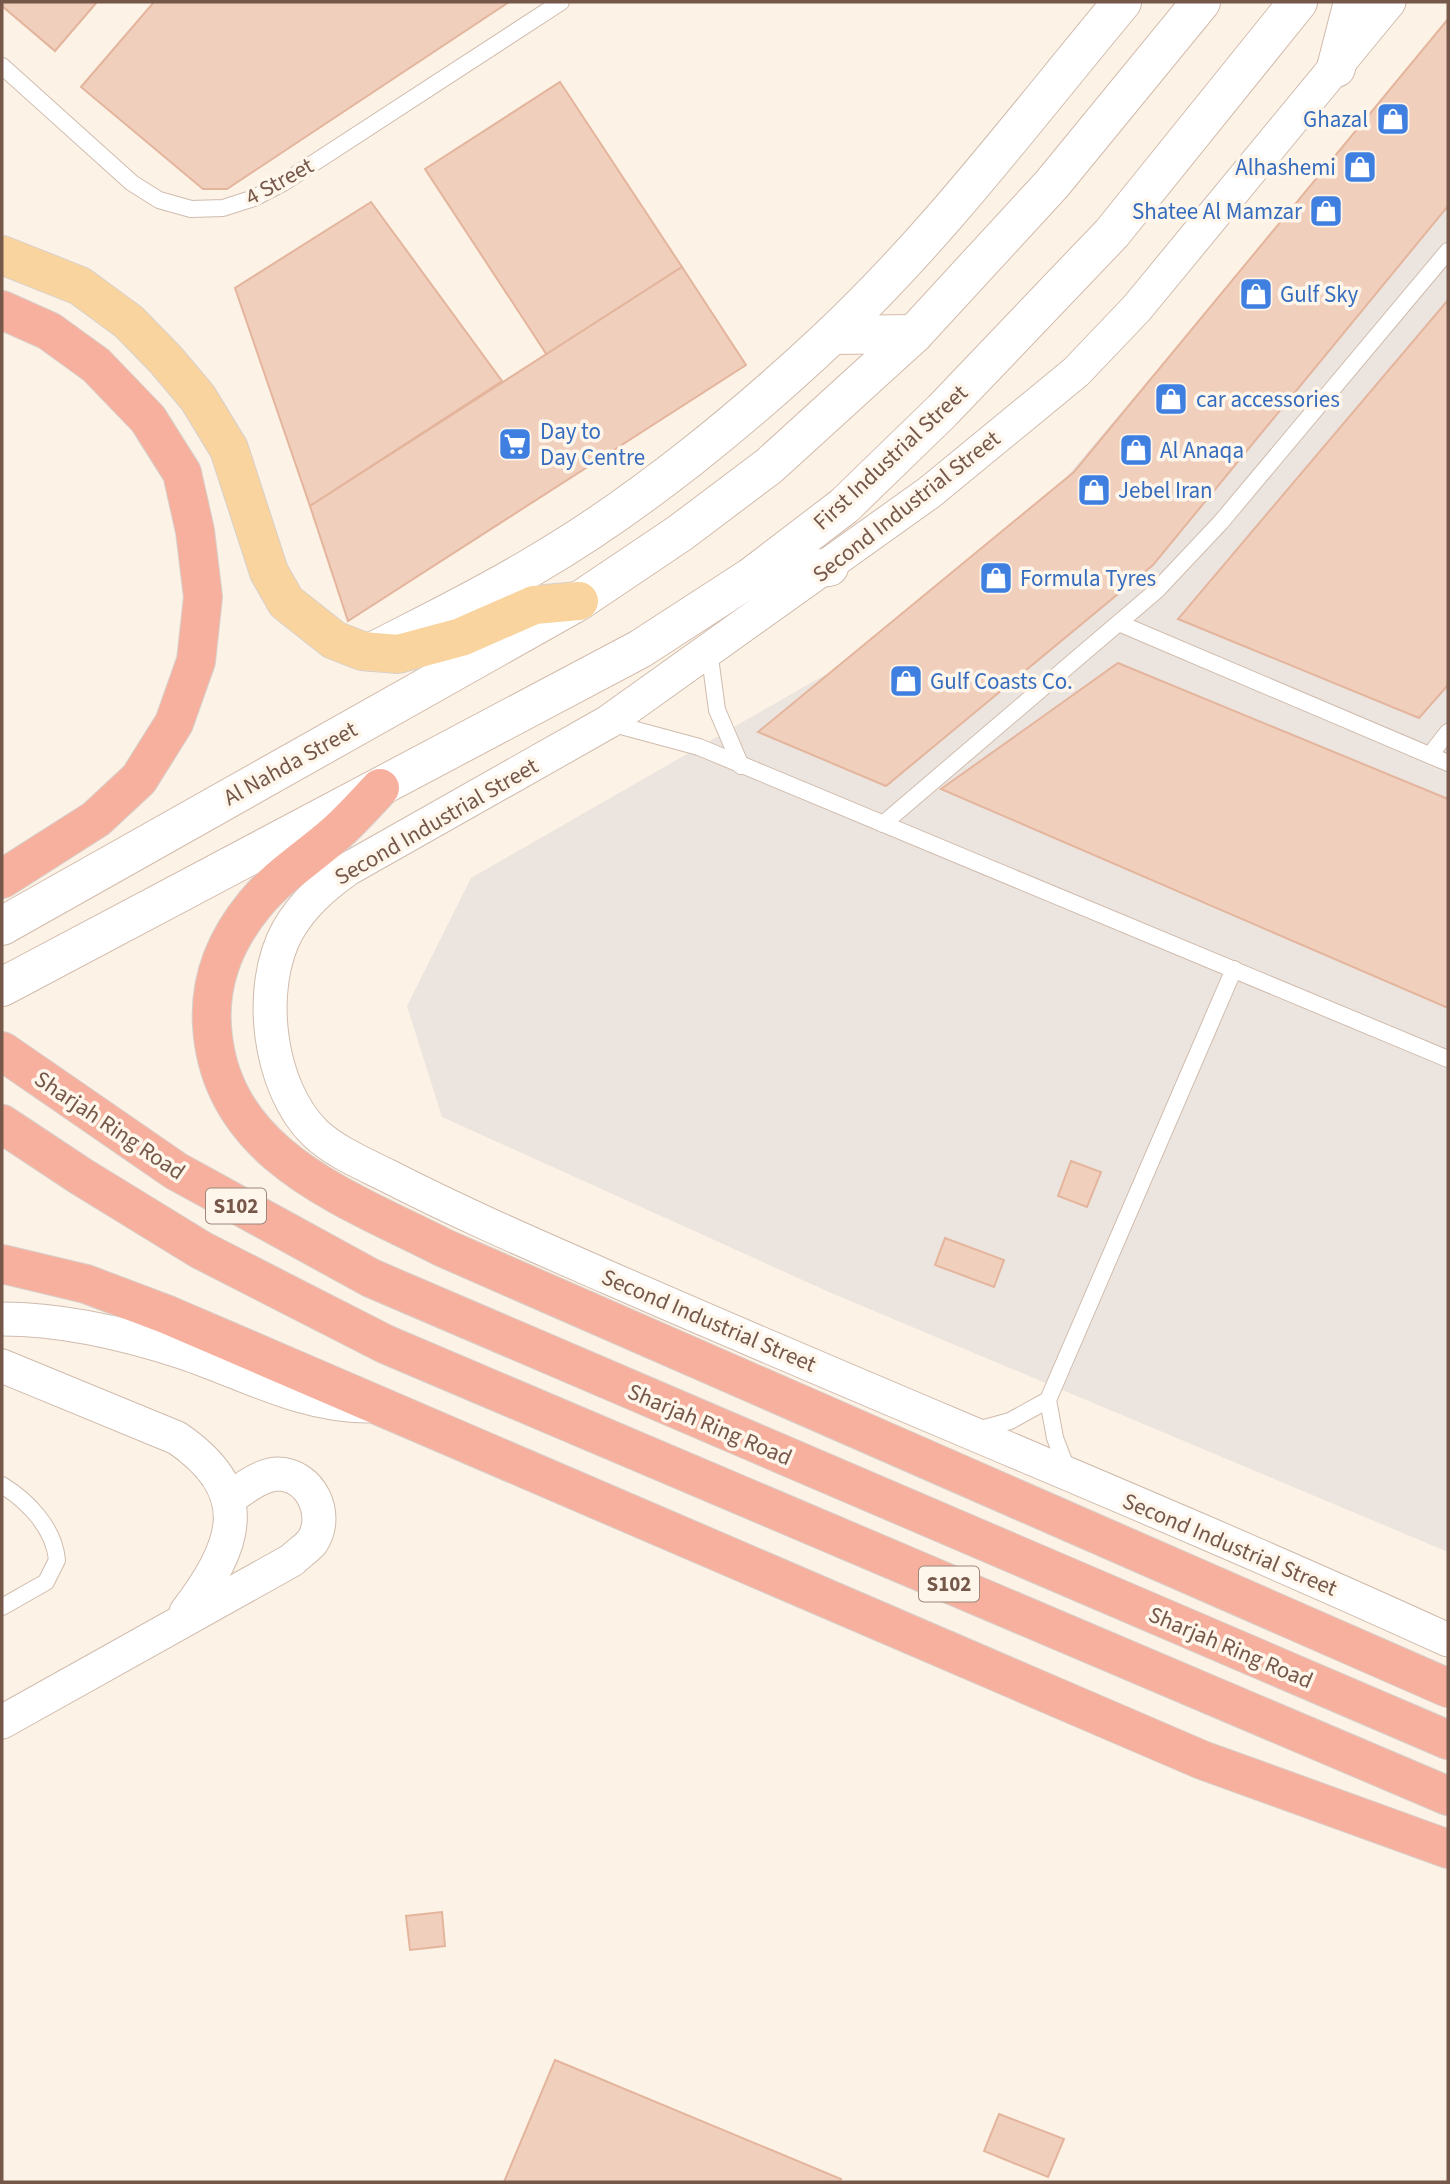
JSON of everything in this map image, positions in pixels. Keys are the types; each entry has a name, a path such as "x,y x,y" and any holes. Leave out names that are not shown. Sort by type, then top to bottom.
{"highway":[{"path":"2,310 49,331 96,365 148,419 181,473 195,531 203,597 196,661 174,723 139,779 96,819 2,879"},
{"path":"380,788 335,834 280,878 255,904 234,934 217,968 211,1008 213,1048 225,1087 245,1123 278,1156 316,1183 444,1248 1448,1688"},
{"name":"Sharjah Ring Road","path":"2,1051 149,1154 256,1218 371,1278 1448,1740"},
{"name":"S102","path":"2,1124 201,1250 325,1314 449,1373 1448,1796"},
{"path":"2,1264 86,1284 156,1311 1202,1760 1448,1849"}],"main road":[{"path":"372,652 536,565 608,517 738,417 832,335 942,217 1122,2"},
{"name":"First Industrial Street","path":"380,788 640,649 751,577 844,506 942,411 1112,233 1298,2"},
{"path":"1336,68 1353,2"},
{"path":"2,255 80,286 129,322 198,398 229,449 270,572 286,602 334,640 372,652 398,654 428,648 534,605 579,601 680,533 769,466 915,334 1052,184 1194,7"},
{"path":"832,335 915,334"},
{"path":"751,577 829,567"},
{"name":"Al Nahda Street","path":"2,926 579,601"},
{"path":"2,987 380,788"}],"street":[{"name":"Second Industrial Street","path":"1389,2 1137,307 1076,372 930,492 829,567 608,722 348,869 324,886 303,907 287,932 278,957 271,1018 280,1078 295,1109 317,1135 346,1154 408,1186 656,1298 1069,1474 1448,1640"},
{"path":"2,1319 104,1331 185,1353 306,1399 335,1405 375,1406"},
{"path":"2,1366 177,1438 201,1454 214,1469 230,1498 230,1522 222,1554 211,1580 178,1623"},
{"path":"2,1722 292,1560 312,1543 318,1528 319,1512 314,1497 304,1485 290,1476 276,1474 260,1479 230,1498"}],"lane":[{"name":"4 Street","path":"2,66 132,183 150,194 191,209 223,208 254,198 283,183 561,2"},
{"path":"883,824 1121,624 1221,522 1448,251"},
{"path":"1121,624 1448,762"},
{"path":"709,650 717,710 741,766"},
{"path":"608,722 699,747 1448,1059"},
{"path":"1430,755 1448,732"},
{"path":"1069,1474 1055,1438 1048,1400 1234,969"},
{"path":"968,1431 1010,1421 1048,1400"},
{"path":"2,1485 23,1498 51,1536 57,1560 46,1582 2,1607"}],"shaded area":[{"path":"1448,27 1448,1552 829,1292 442,1117 407,1006 471,878 969,592"}],"building":[{"path":"2,2 97,2 55,51 2,6"},
{"path":"154,2 509,2 227,189 203,189 81,87"},
{"path":"1448,19 1448,206 1153,565 886,786 758,732 1074,472"},
{"path":"560,82 682,267 547,355 425,169"},
{"path":"371,202 502,381 310,506 235,288"},
{"name":"Day to Day Centre","path":"682,267 746,365 348,621 310,506"},
{"path":"1448,300 1448,685 1419,718 1178,619"},
{"path":"1118,663 1448,799 1448,1008 941,789"},
{"path":"1071,1161 1101,1172 1087,1207 1058,1196"},
{"path":"945,1238 1004,1260 994,1287 935,1265"},
{"path":"442,1912 445,1946 410,1950 406,1916"},
{"path":"555,2060 841,2179 840,2182 504,2182"},
{"path":"999,2114 1064,2139 1048,2177 984,2151"}],"place":[{"name":"Ghazal","path":"1393,119"},
{"name":"Alhashemi","path":"1360,167"},
{"name":"Shatee Al Mamzar","path":"1326,211"},
{"name":"Gulf Sky","path":"1256,294"},
{"name":"car accessories","path":"1171,399"},
{"name":"Day to Day Centre","path":"515,444"},
{"name":"Al Anaqa","path":"1136,450"},
{"name":"Jebel Iran","path":"1094,490"},
{"name":"Formula Tyres","path":"996,578"},
{"name":"Gulf Coasts Co.","path":"906,681"}]}
